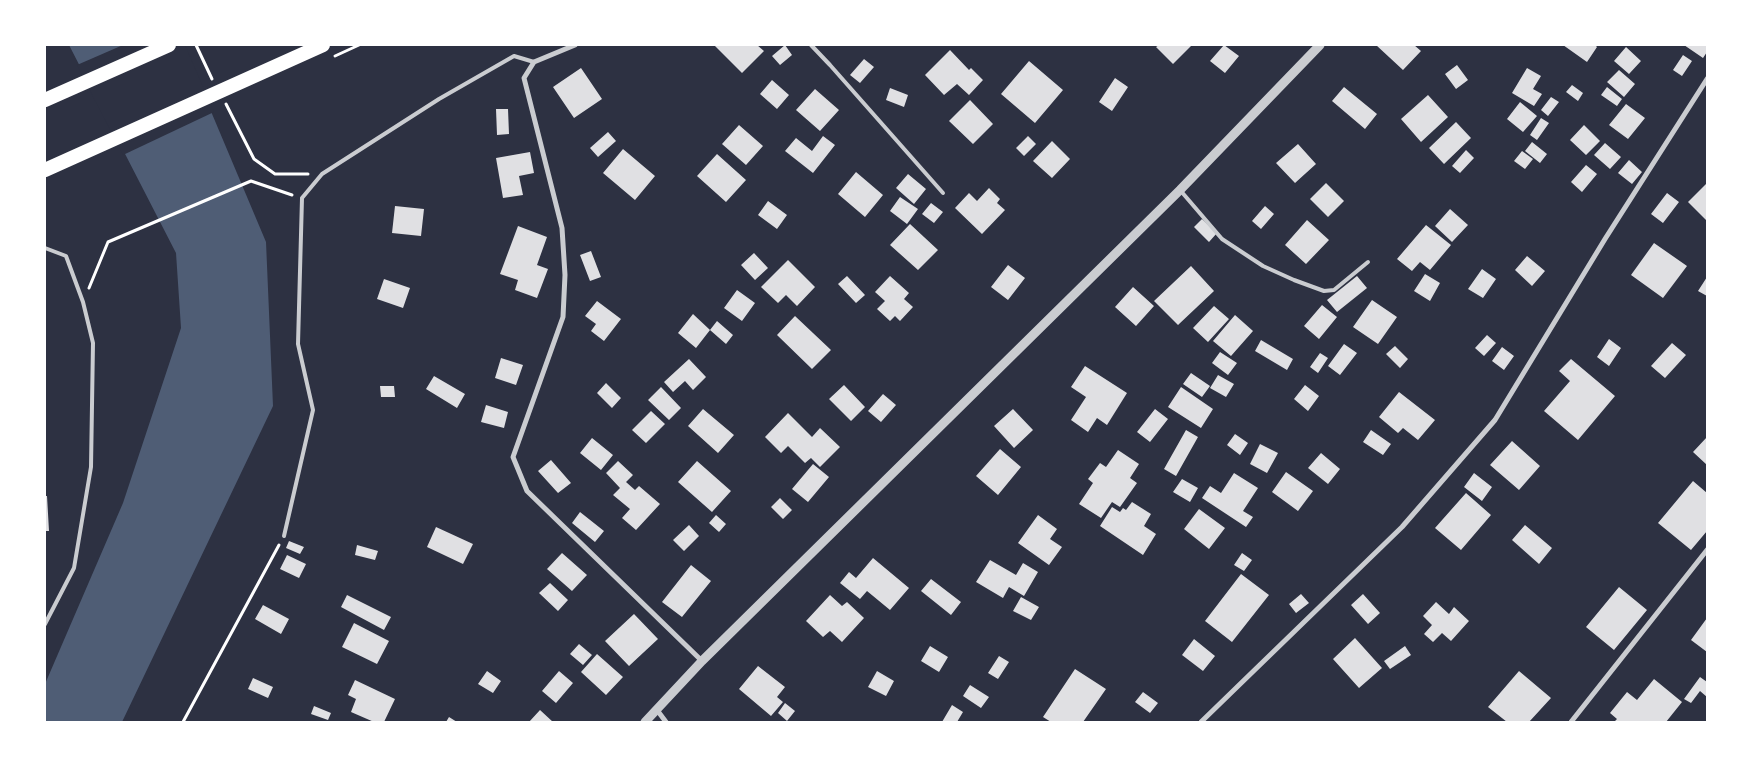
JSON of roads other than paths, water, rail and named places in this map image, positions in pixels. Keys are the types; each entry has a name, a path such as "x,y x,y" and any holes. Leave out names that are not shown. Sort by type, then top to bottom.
{"highway":[{"path":"45,100 169,45"},
{"path":"45,170 323,45"}],"street":[{"path":"575,45 534,62 524,78 562,228 565,275 563,317 513,457 526,491 702,661"},
{"path":"645,722 702,661 1180,190 1320,45"},
{"path":"1201,722 1402,527 1494,420 1707,79"},
{"path":"1571,722 1707,550"},
{"path":"657,710 666,722"}],"lane":[{"path":"811,45 942,193"},
{"path":"284,536 313,410 298,344 302,198 322,174 439,99 514,56 534,62"},
{"path":"1180,190 1222,239 1262,266 1294,280 1324,291 1334,290 1368,262"},
{"path":"45,248 66,256 83,302 93,343 91,467 74,568 45,624"}],"water":[{"path":"69,45 183,45 266,242 273,406 122,722 45,722 45,684 123,503 181,328 176,253"}]}
